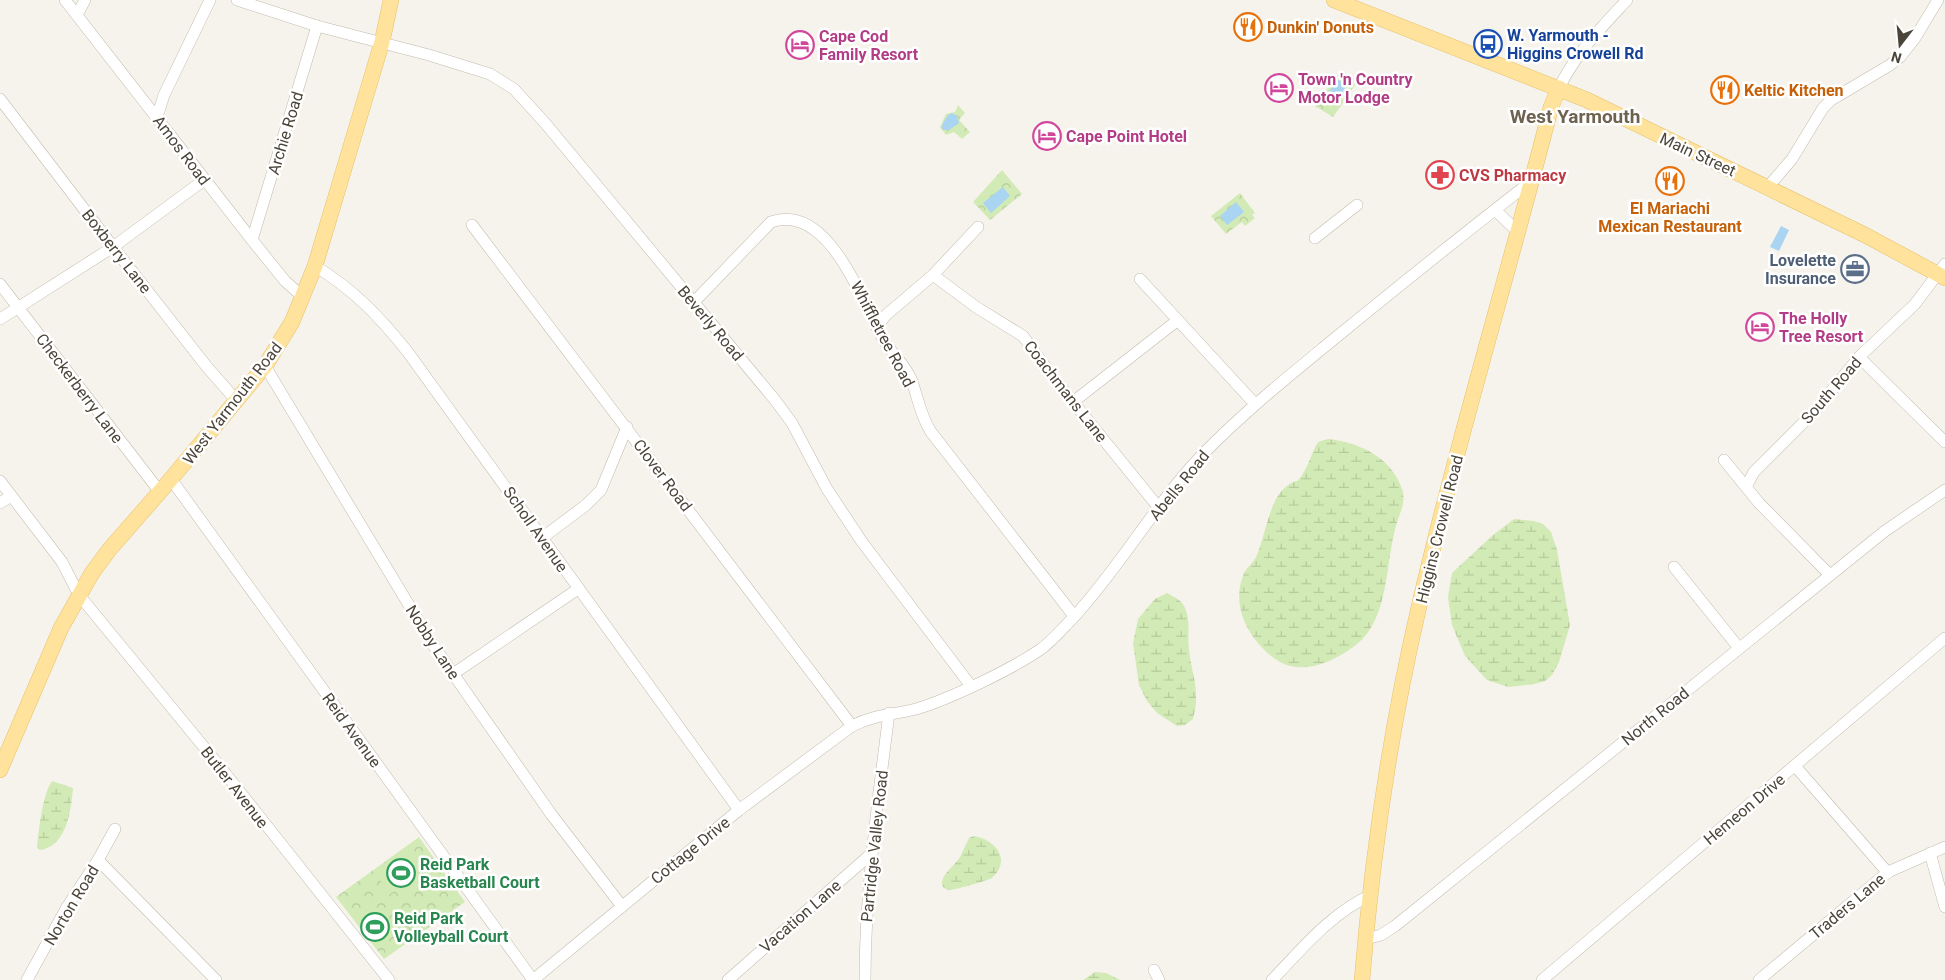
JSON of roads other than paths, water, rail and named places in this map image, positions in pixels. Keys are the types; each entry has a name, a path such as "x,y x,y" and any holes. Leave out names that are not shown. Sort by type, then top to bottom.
{"main road":[{"name":"West Yarmouth Road","path":"2,764 61,628 79,595 109,550 265,366 292,322 315,266 382,42 391,0"},
{"name":"Main Street","path":"1334,0 1559,88 1943,272"},
{"name":"Higgins Crowell Road","path":"1362,980 1371,894 1392,748 1418,610 1518,232 1559,88"}],"street":[{"name":"Amos Road","path":"65,0 252,240 285,281 303,296"},
{"path":"77,15 85,0"},
{"path":"157,117 164,95 210,0"},
{"name":"Beverly Road","path":"237,0 317,26 382,42 480,71 514,89 545,122 786,415 827,489 862,542 971,686"},
{"path":"1559,88 1571,64 1584,46 1627,0"},
{"path":"1767,188 1792,159 1823,108 1831,100 1890,65 1900,57 1915,38 1938,0"},
{"name":"Archie Road","path":"252,240 317,26"},
{"name":"Boxberry Lane","path":"0,99 113,248 236,400"},
{"path":"0,319 113,248 204,180"},
{"name":"Abells Road","path":"852,726 867,718 890,712 916,709 999,673 1040,649 1074,616 1120,562 1158,508 1191,467 1255,404 1446,247 1533,180"},
{"path":"1316,238 1357,205"},
{"path":"1495,210 1518,232"},
{"name":"Whiffletree Road","path":"694,302 772,222 788,218 802,222 810,227 843,260 887,345 902,361 911,379 919,408 931,432 1074,616"},
{"name":"Clover Road","path":"472,225 852,726"},
{"path":"877,326 886,315 933,275 978,227"},
{"name":"Scholl Avenue","path":"315,266 344,284 381,319 407,351 739,810"},
{"name":"South Road","path":"1746,487 1754,472 1816,410 1859,357 1915,304 1943,272"},
{"name":"Coachmans Lane","path":"933,275 976,307 1023,336 1158,508"},
{"path":"1140,279 1255,404"},
{"name":"Checkerberry Lane","path":"0,284 160,492"},
{"path":"1073,402 1178,320"},
{"path":"1859,357 1945,442"},
{"name":"Nobby Lane","path":"265,366 432,645 551,814 621,905"},
{"path":"542,538 586,505 601,490 627,427"},
{"path":"1724,460 1746,487 1830,575"},
{"name":"Reid Avenue","path":"171,479 533,980"},
{"name":"Butler Avenue","path":"0,481 62,562 79,595 217,763 389,980"},
{"name":"North Road","path":"1366,939 1381,935 1395,926 1830,575 1893,526 1945,490"},
{"path":"0,503 11,496"},
{"path":"1674,567 1738,648"},
{"path":"453,674 578,589"},
{"name":"Hemeon Drive","path":"1542,980 1945,638"},
{"name":"Partridge Valley Road","path":"865,980 865,943 872,853 890,712"},
{"name":"Cottage Drive","path":"533,980 621,905 739,810 852,726"},
{"path":"1795,766 1888,873"},
{"name":"Norton Road","path":"27,980 67,907 98,860 115,829"},
{"name":"Traders Lane","path":"1758,980 1888,873 1945,847"},
{"name":"Vacation Lane","path":"728,980 872,853"},
{"path":"1930,853 1945,908"},
{"path":"98,860 216,980"},
{"path":"1272,980 1328,923 1354,902 1371,894"}],"water":[{"path":"1337,79 1347,86 1336,103 1329,99 1327,102 1324,100"},
{"path":"952,113 957,116 959,123 949,130 943,130 942,125 948,115"},
{"path":"1003,187 1010,196 991,213 983,203"},
{"path":"1236,202 1244,212 1227,225 1220,216"},
{"path":"1781,226 1789,230 1779,251 1770,247"}],"place":[{"name":"Dunkin' Donuts","path":"1248,27"},
{"name":"W. Yarmouth - Higgins Crowell Rd","path":"1488,44"},
{"name":"Cape Cod Family Resort","path":"800,45"},
{"name":"Town 'n Country Motor Lodge","path":"1279,88"},
{"name":"Keltic Kitchen","path":"1725,90"},
{"name":"Cape Point Hotel","path":"1047,136"},
{"name":"CVS Pharmacy","path":"1440,175"},
{"name":"El Mariachi Mexican Restaurant","path":"1670,181"},
{"name":"Lovelette Insurance","path":"1855,269"},
{"name":"The Holly Tree Resort","path":"1760,327"},
{"name":"Reid Park Basketball Court","path":"401,873"},
{"name":"Reid Park Volleyball Court","path":"375,927"}],"district":[{"name":"West Yarmouth","path":"1575,116"}]}
